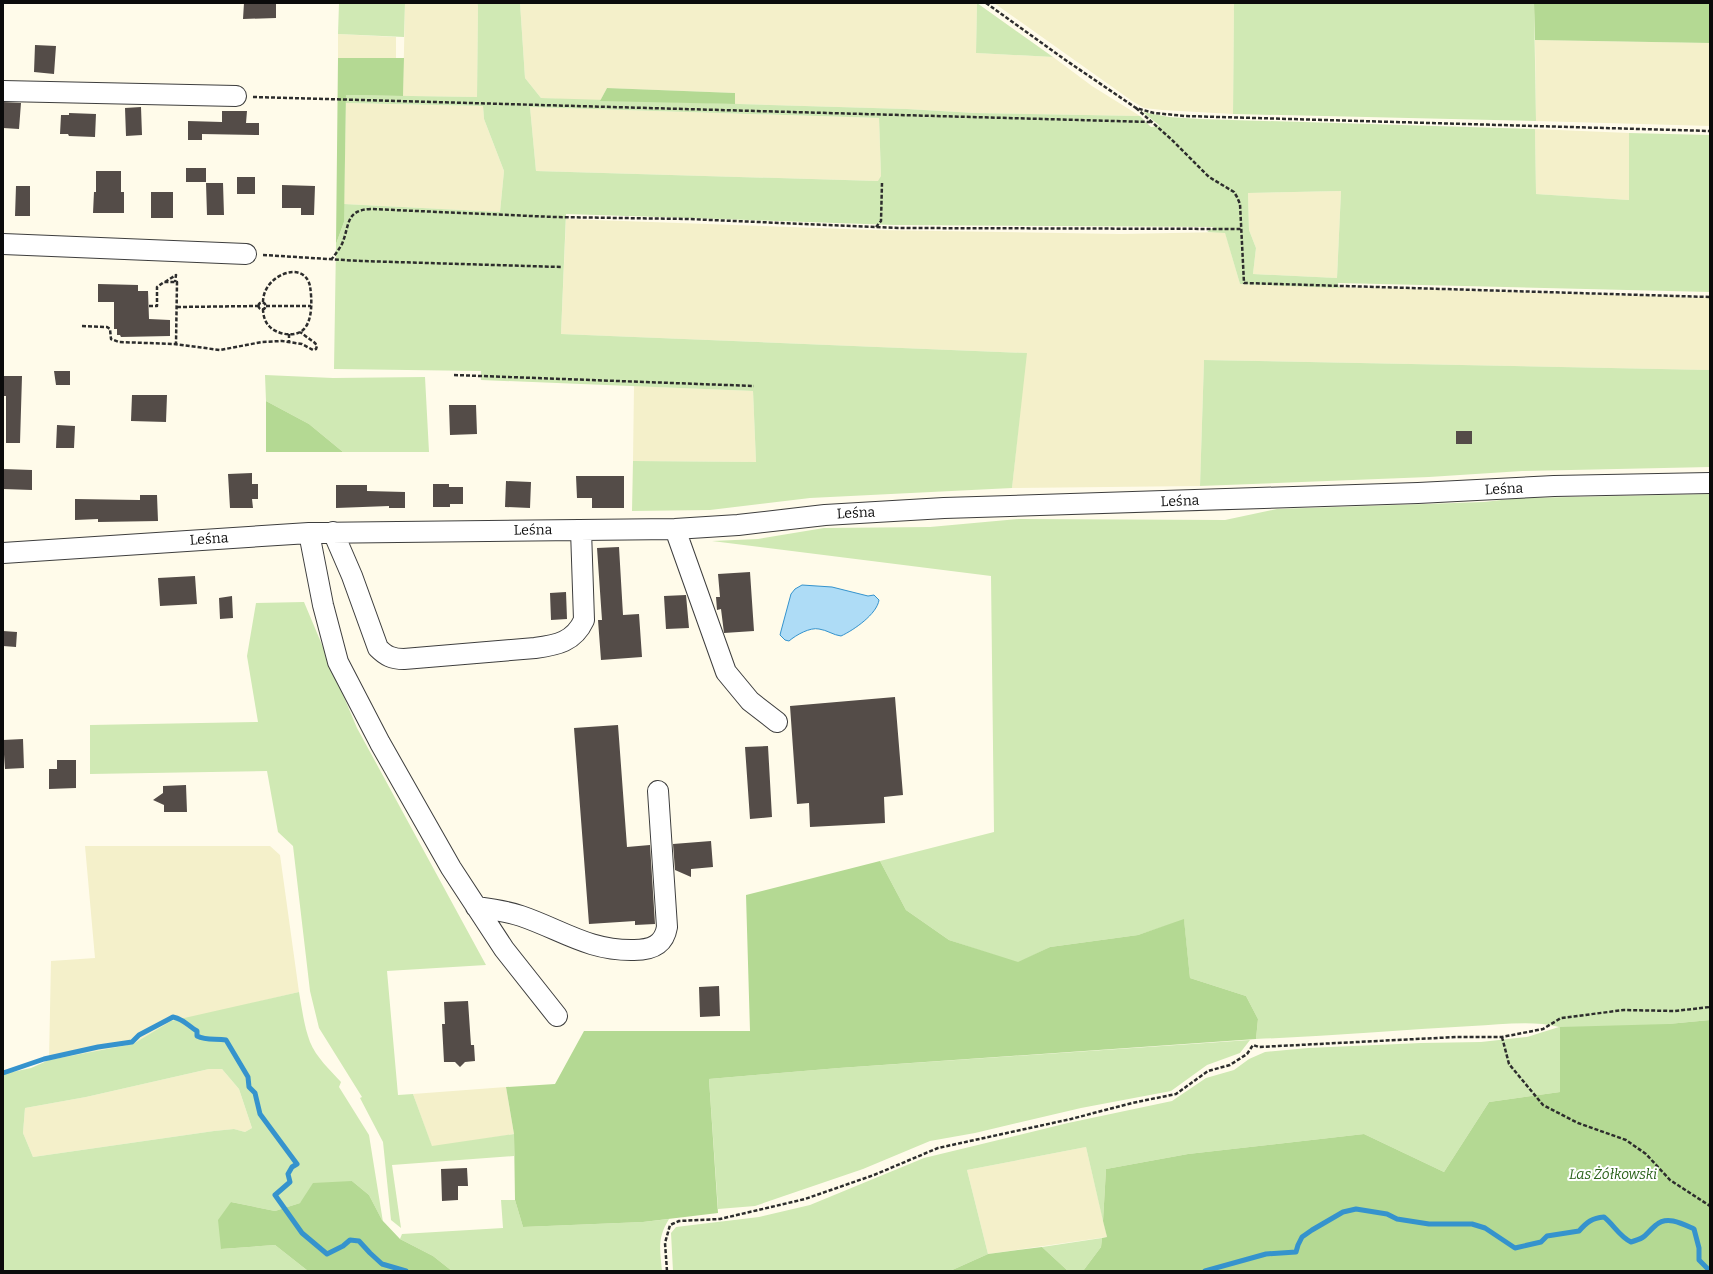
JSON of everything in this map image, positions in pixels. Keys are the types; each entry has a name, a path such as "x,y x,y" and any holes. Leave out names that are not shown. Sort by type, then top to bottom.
{"street":[{"path":"3,91 236,96"},
{"path":"3,244 246,254"},
{"name":"Leśna","path":"3,553 333,532 675,529 738,526 826,515 944,508 1387,494 1554,486 1710,483"},
{"path":"675,529 726,672 750,701 777,722"},
{"path":"333,532 352,576 378,648 385,656 396,659 404,659 535,648 554,645 571,637 580,628 584,620 581,530"},
{"path":"309,533 323,605 338,662 384,750 450,868 504,949 557,1016"},
{"path":"476,907 521,916 598,947 622,950 647,950 655,948 663,939 667,927 658,791"}],"path":[{"path":"986,3 1136,108 1210,177 1234,192 1240,204 1244,283 1710,297"},
{"path":"236,96 1151,122"},
{"path":"1136,108 1154,113 1185,116 1710,131"},
{"path":"876,227 881,221 882,183"},
{"path":"331,260 341,246 352,215 357,211 363,210 554,217 688,219 876,227 1050,230 1241,229"},
{"path":"246,254 331,260 561,267"},
{"path":"258,306 263,302 265,292 272,281 286,273 295,273 303,276 309,283 311,306 308,322 300,332 289,334 273,330 269,327 265,319 263,309"},
{"path":"149,306 157,306 157,287 176,275 176,344"},
{"path":"164,282 176,282"},
{"path":"263,302 266,306"},
{"path":"177,307 258,306 260,309 263,309"},
{"path":"263,309 266,306 311,306"},
{"path":"82,326 107,327 110,329 112,340 115,342 176,344 220,350 262,342 289,342 302,344 313,350 317,348 315,343 300,332"},
{"path":"289,334 289,342"},
{"path":"309,347 312,342"},
{"path":"454,375 754,386"},
{"path":"667,1271 665,1243 670,1225 679,1221 720,1219 805,1198 874,1175 938,1148 1176,1094 1208,1071 1230,1065 1247,1054 1253,1045 1259,1047 1456,1037 1502,1037 1543,1029 1561,1018 1624,1010 1674,1011 1710,1007"},
{"path":"1502,1037 1509,1064 1544,1105 1578,1123 1626,1140 1646,1154 1670,1180 1710,1206"}],"shaded area":[{"path":"405,3 477,3 477,97 403,96"},
{"path":"520,3 977,3 976,53 1053,57 1092,86 1140,116 975,113 907,109 735,104 735,93 607,88 600,101 541,98 525,78"},
{"path":"994,3 1234,3 1233,114 1144,108"},
{"path":"338,34 396,37 396,58 338,58"},
{"path":"1535,40 1710,43 1710,126 1536,121"},
{"path":"346,103 483,106 484,119 504,171 500,212 344,204"},
{"path":"530,107 879,118 881,176 879,181 536,171"},
{"path":"1535,129 1629,133 1629,200 1536,194"},
{"path":"1341,191 1337,278 1253,274 1256,248 1249,230 1248,193"},
{"path":"566,219 875,230 1120,234 1225,232 1240,284 1710,298 1710,370 1204,360 1200,486 1012,488 1026,353 561,334"},
{"path":"634,386 753,391 756,462 633,461"},
{"path":"85,846 270,846 280,855 299,992 172,1021 133,1044 49,1060 51,961 95,958"},
{"path":"209,1069 222,1069 239,1089 252,1128 245,1132 234,1129 214,1131 33,1157 23,1133 25,1108 86,1097"},
{"path":"506,1087 514,1134 432,1147 413,1094"},
{"path":"1086,1147 1107,1237 988,1254 967,1170"}],"green space":[{"path":"339,3 405,3 404,37 338,34"},
{"path":"477,3 520,3 525,78 541,98 907,109 975,113 1140,116 1151,127 1160,126 1143,112 1169,117 1200,119 1535,129 1536,194 1629,200 1629,133 1710,135 1710,292 1338,283 1339,288 1240,284 1225,233 1207,232 1214,227 895,225 566,214 561,334 1027,353 1012,488 810,498 710,510 632,511 633,461 756,462 753,391 481,380 481,371 334,369 336,244 344,222 344,204 500,212 504,171 484,119 483,106 346,103 346,95 477,97","holes":["530,107 879,118 881,176 878,181 536,171","1341,191 1337,278 1253,274 1256,248 1249,230 1248,193"]},
{"path":"977,3 1053,57 976,53"},
{"path":"1234,3 1534,3 1536,121 1233,114"},
{"path":"1534,3 1710,3 1710,43 1535,40"},
{"path":"338,58 404,58 403,96 346,95 344,222 336,244"},
{"path":"607,88 735,93 735,104 600,101"},
{"path":"1204,360 1710,370 1710,467 1522,471 1429,477 1200,486"},
{"path":"265,375 333,378 425,377 429,452 343,452 309,424 266,401"},
{"path":"266,401 309,424 343,452 266,452"},
{"path":"1710,494 1710,1020 1668,1024 1560,1092 1489,1102 1444,1172 1364,1134 1188,1154 1106,1169 1103,1221 1086,1147 967,1170 988,1254 950,1271 673,1271 671,1233 676,1227 759,1217 810,1205 924,1158 1068,1123 1172,1101 1206,1078 1234,1070 1249,1059 1265,1052 1308,1048 1481,1042 1527,1037 1559,1027 1538,1024 1516,1024 1256,1039 1258,1019 1246,996 1190,978 1184,920 1138,935 1050,947 1018,963 949,940 906,910 880,861 994,832 991,576 712,541 758,539 824,528 930,527 1019,519 1225,520 1277,509 1484,502 1519,498"},
{"path":"304,602 357,728 486,965 387,971 398,1095 413,1094 432,1146 514,1134 514,1156 392,1165 401,1228 391,1220 383,1142 360,1098 362,1097 319,1028 310,991 293,846 278,832 267,771 90,774 90,725 258,722 247,656 256,603"},
{"path":"880,861 906,910 949,940 1018,962 1050,947 1138,935 1184,919 1190,978 1246,996 1258,1019 1256,1039 839,1068 709,1079 718,1213 643,1222 523,1227 515,1200 514,1134 506,1087 555,1084 584,1031 750,1031 746,895"},
{"path":"299,992 303,1017 310,1042 316,1053 341,1082 339,1087 369,1135 383,1222 369,1195 352,1181 300,1203 275,1211 231,1202 221,1249 275,1245 308,1271 3,1271 3,1074 31,1068 49,1060 133,1044 171,1021","holes":["209,1069 222,1069 239,1089 252,1128 245,1132 234,1129 214,1131 33,1157 23,1133 25,1108 86,1097"]},
{"name":"Las Żółkowski","path":"1710,1020 1710,1271 1083,1271 1101,1247 1102,1238 1107,1237 1103,1221 1106,1169 1188,1154 1364,1134 1444,1172 1489,1102 1560,1092 1560,1027 1668,1024"},
{"path":"1250,1040 1240,1053 1207,1065 1171,1091 1081,1108 975,1133 930,1141 863,1169 755,1206 718,1209 709,1079 839,1068"},
{"path":"352,1181 369,1195 382,1220 400,1239 433,1256 452,1271 308,1271 275,1245 221,1249 218,1220 231,1202 275,1211 300,1203 313,1183"},
{"path":"501,1200 515,1200 523,1227 643,1222 669,1219 665,1226 660,1244 662,1271 452,1271 433,1256 400,1239 402,1234 503,1228"},
{"path":"1102,1238 1101,1247 1083,1271 1068,1271 1042,1247"},
{"path":"1042,1247 1068,1271 950,1271 988,1254"}],"water":[{"path":"802,585 832,587 868,596 874,595 879,600 870,616 858,626 841,636 822,630 812,629 795,636 789,641 785,640 780,635 791,594 795,589"}],"building":[{"path":"244,3 276,3 276,18 243,19"},
{"path":"35,45 56,46 54,74 34,72"},
{"path":"3,102 21,103 19,129 3,128"},
{"path":"141,107 142,135 126,136 125,108"},
{"path":"222,111 247,111 246,123 259,123 259,135 202,134 202,140 188,140 188,121 222,122"},
{"path":"69,113 96,114 95,137 69,136 68,134 60,134 61,115 69,115"},
{"path":"186,168 206,168 206,182 186,182"},
{"path":"96,171 121,171 121,192 124,192 124,213 93,213 94,192 96,192"},
{"path":"237,177 255,177 255,194 237,194"},
{"path":"206,183 223,183 224,215 207,215"},
{"path":"282,185 315,186 314,215 301,215 301,208 282,208"},
{"path":"16,186 30,186 30,216 15,216"},
{"path":"151,192 173,192 173,218 151,218"},
{"path":"98,284 138,285 138,291 148,291 149,319 170,320 170,336 121,337 120,335 117,335 117,329 114,329 114,302 98,302"},
{"path":"54,371 70,371 70,385 56,385"},
{"path":"3,376 22,376 20,443 6,443 6,396 3,396"},
{"path":"132,395 167,395 166,422 131,421"},
{"path":"449,405 476,405 477,434 450,435"},
{"path":"57,425 75,426 74,448 56,448"},
{"path":"1456,431 1472,431 1472,444 1456,444"},
{"path":"3,469 32,470 32,490 3,489"},
{"path":"252,473 252,484 258,484 258,499 252,499 253,508 230,508 228,474"},
{"path":"576,476 624,476 624,508 592,508 592,498 577,498"},
{"path":"506,481 531,482 530,508 505,507"},
{"path":"433,484 449,484 449,487 463,487 463,504 450,504 450,507 433,507"},
{"path":"336,485 367,485 367,491 405,492 405,508 389,508 389,506 336,508"},
{"path":"140,495 157,495 158,521 98,522 98,519 75,520 75,499 140,500"},
{"path":"619,547 623,615 639,614 642,657 601,660 598,620 602,620 597,548"},
{"path":"750,572 754,631 724,633 721,609 717,610 716,597 720,597 718,574"},
{"path":"195,576 197,604 160,606 158,578"},
{"path":"566,592 567,619 551,620 550,593"},
{"path":"686,595 689,628 666,629 664,596"},
{"path":"232,596 233,618 220,619 219,598"},
{"path":"3,631 17,632 16,647 3,646"},
{"path":"895,697 903,795 884,797 885,823 810,827 809,803 797,804 790,706"},
{"path":"618,725 627,847 650,845 655,924 635,925 635,921 589,924 574,728"},
{"path":"23,739 24,768 5,769 3,740"},
{"path":"768,746 772,817 750,819 745,747"},
{"path":"57,760 76,760 76,788 49,789 49,769 57,769"},
{"path":"186,785 187,812 164,812 164,805 153,800 163,793 163,786"},
{"path":"711,841 713,867 691,869 691,877 675,870 673,844"},
{"path":"719,986 720,1016 700,1017 699,987"},
{"path":"468,1001 471,1045 474,1045 475,1061 465,1062 460,1067 455,1062 444,1062 442,1024 445,1024 444,1002"},
{"path":"467,1168 468,1186 458,1186 458,1200 442,1201 441,1169"}],"waterway":[{"path":"3,1073 44,1059 98,1047 132,1042 139,1035 173,1017 183,1021 197,1031 197,1036 226,1040 248,1077 249,1087 255,1093 260,1114 297,1164 292,1167 288,1174 290,1182 275,1195 302,1233 327,1254 343,1246 350,1240 359,1241 382,1264 406,1271"},
{"path":"1205,1271 1266,1254 1296,1252 1302,1237 1343,1212 1356,1209 1387,1214 1397,1219 1429,1224 1472,1224 1485,1228 1515,1248 1541,1242 1547,1236 1579,1231 1590,1221 1596,1218 1604,1217 1623,1237 1631,1242 1643,1237 1660,1222 1675,1221 1694,1229 1699,1248 1699,1260 1710,1271"}]}
